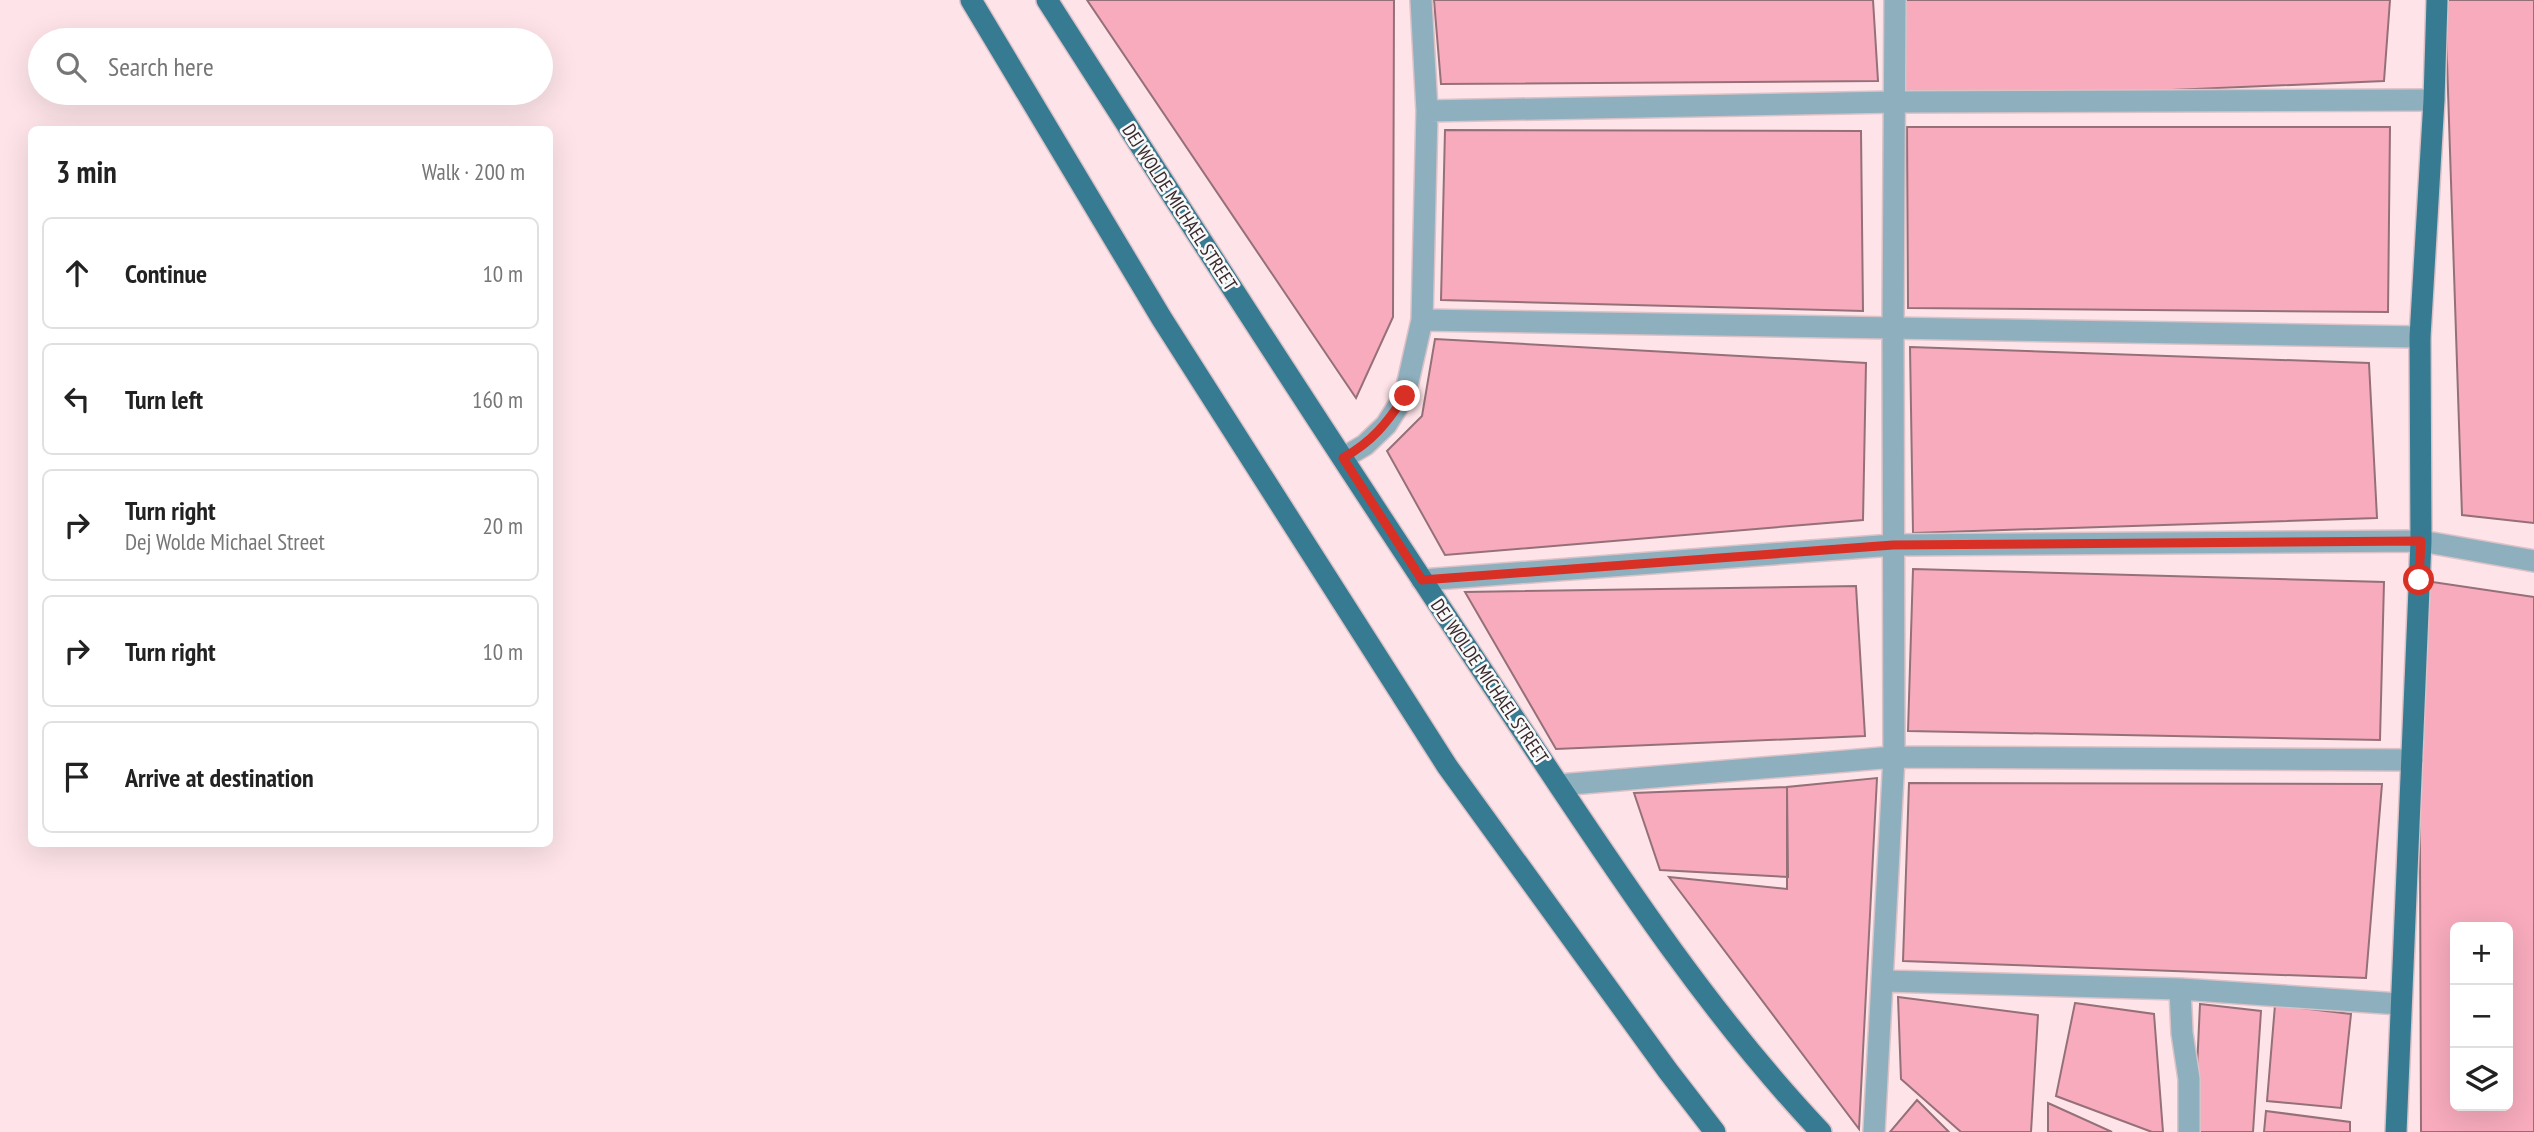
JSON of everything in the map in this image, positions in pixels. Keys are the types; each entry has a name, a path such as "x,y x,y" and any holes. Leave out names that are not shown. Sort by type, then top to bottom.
{"main road":[{"path":"971,0 1162,319 1447,766 1715,1132"},
{"name":"DEJ WOLDE MICHAEL STREET","path":"1047,0 1422,580 1559,785 1749,1051 1821,1132"},
{"path":"2396,1132 2421,541 2420,337 2437,0"}],"street":[{"path":"1343,458 1365,446 1379,432 1405,396 1422,320 1427,111 1421,0"},
{"path":"1874,1132 1895,757 1895,0"},
{"path":"1427,111 1894,102 2434,100"},
{"path":"1422,320 2420,337"},
{"path":"1422,580 1893,545 2421,541 2534,561"},
{"path":"1559,785 1895,757 2412,760"},
{"path":"1884,981 2179,989 2400,1004"},
{"path":"2179,989 2189,1079 2189,1132"}],"building":[{"path":"1087,0 1394,0 1393,317 1356,398"},
{"path":"1434,0 1873,0 1878,81 1441,84"},
{"path":"1902,0 2390,0 2384,81 1894,102"},
{"path":"2445,0 2534,0 2534,523 2462,515"},
{"path":"1907,127 2390,127 2388,312 1908,308"},
{"path":"1445,130 1861,131 1863,311 1441,300"},
{"path":"1435,339 1866,363 1863,520 1445,555 1387,451 1422,416"},
{"path":"1910,347 2369,363 2377,518 1913,533"},
{"path":"1913,569 2384,582 2380,740 1908,731"},
{"path":"2419,580 2534,597 2534,1132 2421,1132"},
{"path":"1856,586 1865,736 1556,749 1465,592"},
{"path":"1877,778 1859,1129 1669,877 1787,889 1787,787"},
{"path":"1909,783 2382,784 2366,978 1903,961"},
{"path":"1787,787 1788,877 1660,870 1634,793"},
{"path":"1898,997 2038,1015 2031,1132 1961,1132 1901,1079"},
{"path":"2075,1003 2154,1014 2163,1132 2152,1132 2056,1096"},
{"path":"2200,1004 2261,1011 2253,1132 2194,1132"},
{"path":"2275,1005 2351,1014 2341,1108 2267,1101"},
{"path":"1917,1100 1949,1132 1890,1132"},
{"path":"2048,1103 2112,1132 2048,1132"},
{"path":"2266,1111 2350,1122 2350,1132 2264,1132"}],"route":[{"path":"1405,396 1386,425 1365,446 1343,458 1422,580 1893,545 2421,541 2419,580"}]}
